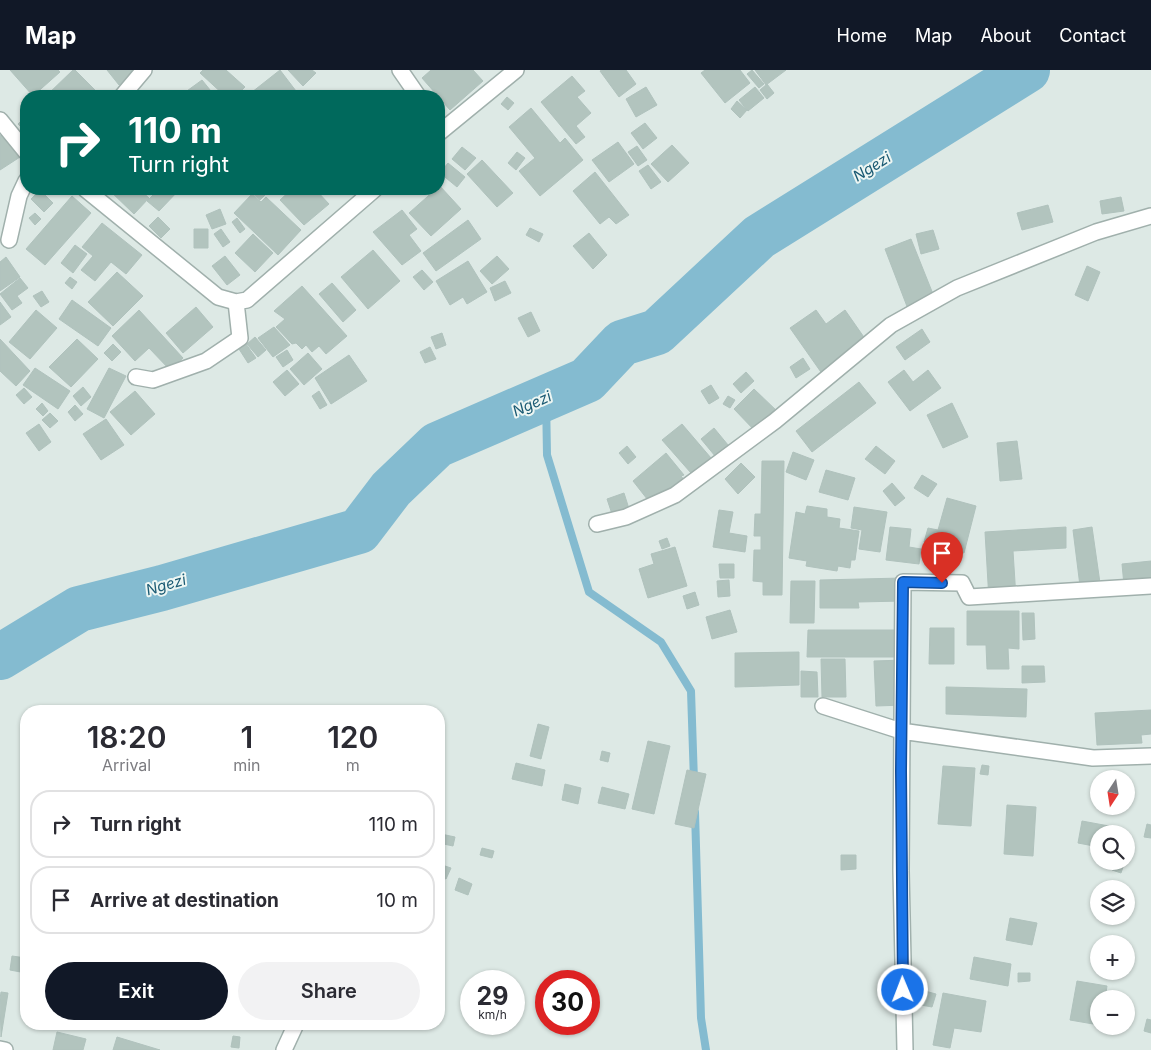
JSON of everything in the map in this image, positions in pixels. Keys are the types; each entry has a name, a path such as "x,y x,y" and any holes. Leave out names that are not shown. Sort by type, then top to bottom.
{"street":[{"path":"127,90 144,70"},
{"path":"400,70 414,90"},
{"path":"445,126 516,70"},
{"path":"0,120 20,145"},
{"path":"9,240 20,194"},
{"path":"92,195 218,297 236,302 247,300 367,195"},
{"path":"597,524 626,517 675,495 775,421 892,325 956,288 1096,232 1151,216"},
{"path":"136,377 153,380 206,361 240,338 236,302"},
{"path":"904,1050 901,731 903,582 962,583 969,597 1151,586"},
{"path":"822,706 901,731 1093,758 1151,756"},
{"path":"284,1050 293,1030"},
{"path":"0,1048 5,1050"}],"building":[{"path":"10,70 58,70 60,72 40,90 28,90"},
{"path":"75,70 95,90 52,90"},
{"path":"107,70 131,70 134,73 119,85"},
{"path":"203,70 226,70 245,87 242,90 218,90 200,73"},
{"path":"280,70 295,90 255,90"},
{"path":"288,70 312,70 316,73 303,86"},
{"path":"431,70 473,70 483,81 450,110 445,104 445,90 432,90 422,78"},
{"path":"626,70 636,84 619,97 600,71"},
{"path":"705,70 740,70 750,83 725,103 701,73"},
{"path":"752,70 764,84 759,88 747,74"},
{"path":"755,70 786,70 766,85"},
{"path":"572,76 585,91 577,97 591,113 576,126 585,137 576,144 541,102"},
{"path":"202,80 210,90 188,90"},
{"path":"767,84 774,93 767,99 760,90"},
{"path":"646,87 657,105 636,117 626,99"},
{"path":"755,87 764,98 748,111 739,100"},
{"path":"507,97 514,103 508,110 501,104"},
{"path":"737,101 747,110 740,118 731,109"},
{"path":"531,108 560,143 565,138 583,160 540,196 519,171 535,158 509,127"},
{"path":"645,123 657,138 643,149 631,133"},
{"path":"4,133 20,157 0,170 0,136"},
{"path":"618,142 634,164 609,182 592,160"},
{"path":"672,145 689,163 668,182 651,164"},
{"path":"637,146 647,160 638,166 628,152"},
{"path":"462,147 476,158 465,170 452,159"},
{"path":"517,152 525,158 516,170 508,163"},
{"path":"482,160 513,193 497,207 467,174"},
{"path":"448,163 465,177 457,187 445,177 445,167"},
{"path":"648,165 661,182 651,189 639,171"},
{"path":"595,172 629,215 616,224 609,217 600,224 573,191"},
{"path":"445,192 461,209 431,236 409,213 429,195 445,195"},
{"path":"35,195 45,195 53,203 44,212 31,199"},
{"path":"114,195 146,195 149,198 134,214"},
{"path":"153,195 174,195 159,211 147,201"},
{"path":"251,195 261,202 266,197 301,230 278,255 234,213"},
{"path":"255,195 265,195 260,200"},
{"path":"285,195 321,195 329,204 304,225 280,200"},
{"path":"72,196 91,213 45,265 26,249"},
{"path":"1121,197 1124,211 1102,214 1100,201"},
{"path":"1048,205 1053,222 1022,230 1017,213"},
{"path":"220,209 226,224 212,229 206,215"},
{"path":"402,210 417,229 409,235 421,251 402,265 373,232"},
{"path":"35,213 41,219 35,225 29,218"},
{"path":"158,217 170,229 161,238 149,226"},
{"path":"237,218 245,229 240,233 232,222"},
{"path":"468,220 481,239 436,271 423,253"},
{"path":"102,223 142,255 126,274 111,262 95,281 81,270 93,256 82,247"},
{"path":"530,228 543,234 539,242 526,235"},
{"path":"194,229 208,229 208,248 194,248"},
{"path":"221,229 230,242 223,247 214,234"},
{"path":"933,230 939,249 921,254 916,234"},
{"path":"589,233 607,255 593,269 573,246"},
{"path":"253,234 273,253 255,272 235,253"},
{"path":"911,239 935,299 908,309 885,249"},
{"path":"75,245 87,254 73,273 61,263"},
{"path":"373,250 400,281 368,309 341,277"},
{"path":"225,256 240,275 227,285 212,266"},
{"path":"497,256 509,269 492,284 480,271"},
{"path":"6,257 20,277 0,291 0,262"},
{"path":"468,261 487,292 467,304 463,297 450,305 436,281"},
{"path":"1087,266 1100,272 1088,301 1075,295"},
{"path":"422,270 433,282 424,290 413,277"},
{"path":"117,272 143,296 113,326 88,302"},
{"path":"70,277 77,282 72,289 65,283"},
{"path":"20,278 28,288 17,296 22,303 12,310 0,294"},
{"path":"505,281 511,293 495,301 490,288"},
{"path":"332,283 356,310 343,322 319,294"},
{"path":"302,286 347,336 326,354 319,346 312,352 306,345 302,349 296,343 292,344 276,327 285,319 274,311"},
{"path":"42,291 49,302 41,307 33,296"},
{"path":"72,300 111,328 98,346 59,319"},
{"path":"0,302 11,317 0,325"},
{"path":"196,307 213,327 183,353 166,333"},
{"path":"36,310 57,328 30,359 9,342"},
{"path":"139,310 183,358 170,370 149,348 135,361 112,336"},
{"path":"816,310 826,324 845,310 868,343 823,375 790,328"},
{"path":"531,312 540,331 528,337 518,318"},
{"path":"274,327 290,345 273,357 258,338"},
{"path":"922,329 930,342 905,360 896,347"},
{"path":"442,333 446,345 436,349 431,337"},
{"path":"255,337 266,350 258,357 247,344"},
{"path":"0,339 30,371 16,386 0,371"},
{"path":"77,339 98,359 71,387 49,367"},
{"path":"113,344 121,352 112,361 104,353"},
{"path":"246,344 256,358 248,363 239,349"},
{"path":"430,347 436,359 425,363 420,352"},
{"path":"287,350 293,360 283,367 276,357"},
{"path":"308,353 322,369 304,385 290,369"},
{"path":"349,355 367,381 331,404 315,378"},
{"path":"803,358 810,369 796,378 790,367"},
{"path":"35,368 70,391 58,409 23,385"},
{"path":"109,368 126,376 104,418 87,409"},
{"path":"287,370 299,384 285,396 273,382"},
{"path":"904,370 913,382 928,370 941,388 910,411 888,382"},
{"path":"746,372 754,381 741,393 733,384"},
{"path":"859,382 876,403 812,452 796,431"},
{"path":"711,385 719,398 709,404 701,391"},
{"path":"83,387 91,397 81,406 73,396"},
{"path":"24,388 32,397 24,404 16,395"},
{"path":"754,389 778,412 757,433 734,409"},
{"path":"135,391 155,414 131,435 110,412"},
{"path":"319,391 327,405 320,409 312,396"},
{"path":"728,396 735,400 730,408 723,404"},
{"path":"42,403 48,411 43,416 36,409"},
{"path":"952,403 968,437 943,448 927,415"},
{"path":"75,405 83,414 75,421 68,412"},
{"path":"50,413 58,421 50,428 42,420"},
{"path":"106,419 124,445 101,460 83,434"},
{"path":"39,424 51,442 39,451 26,433"},
{"path":"682,424 717,465 698,481 662,440"},
{"path":"714,428 733,451 720,462 701,439"},
{"path":"1017,441 1022,479 1000,481 997,443"},
{"path":"627,446 636,457 628,464 619,453"},
{"path":"876,446 895,461 885,474 865,459"},
{"path":"793,452 814,460 806,480 786,472"},
{"path":"666,453 684,475 681,476 689,486 651,504 633,481"},
{"path":"762,461 784,461 782,595 763,595 763,582 753,581 754,550 761,550 761,536 754,536 755,514 761,514"},
{"path":"741,463 755,477 738,494 725,479"},
{"path":"826,470 855,478 848,500 819,492"},
{"path":"922,475 937,484 928,497 914,488"},
{"path":"892,483 905,498 895,506 883,491"},
{"path":"624,493 631,515 614,520 607,499"},
{"path":"947,498 976,506 964,553 924,542 928,528 938,530"},
{"path":"807,506 827,509 827,517 840,519 839,528 859,531 855,560 851,560 850,568 838,566 837,571 806,566 807,561 789,558 796,512 805,514"},
{"path":"854,507 887,512 880,552 859,549 862,530 851,528"},
{"path":"719,510 733,512 729,533 747,536 745,552 713,547"},
{"path":"890,527 911,529 909,547 921,549 919,564 886,560"},
{"path":"1066,527 1066,548 1013,551 1016,598 989,600 985,532"},
{"path":"1092,527 1100,583 1080,586 1073,530"},
{"path":"667,538 670,546 662,549 659,541"},
{"path":"675,547 687,586 648,598 639,569 654,564 651,554"},
{"path":"1151,561 1151,582 1124,585 1122,564"},
{"path":"719,564 734,564 734,578 720,578"},
{"path":"902,578 903,601 858,602 859,608 820,608 820,580"},
{"path":"729,580 730,596 718,597 717,581"},
{"path":"791,581 815,581 814,623 790,623"},
{"path":"695,592 699,605 687,609 683,596"},
{"path":"730,610 737,632 712,639 706,617"},
{"path":"967,611 1019,611 1019,649 1008,648 1009,669 987,669 986,645 967,645"},
{"path":"1022,613 1034,613 1035,639 1023,640"},
{"path":"930,628 954,628 954,664 929,664"},
{"path":"808,630 905,630 905,657 807,657"},
{"path":"799,652 799,685 735,687 735,653"},
{"path":"821,659 845,659 846,697 822,697"},
{"path":"904,660 904,705 876,706 874,661"},
{"path":"1022,666 1044,666 1045,682 1022,683"},
{"path":"801,671 817,672 818,697 801,697"},
{"path":"946,687 1027,689 1026,717 946,714"},
{"path":"1151,710 1151,734 1141,735 1142,743 1097,745 1095,713"},
{"path":"538,724 549,727 541,759 530,756"},
{"path":"648,741 670,746 654,814 632,809"},
{"path":"602,751 610,753 608,762 600,760"},
{"path":"516,763 545,770 542,786 512,779"},
{"path":"982,765 989,766 988,775 980,774"},
{"path":"943,766 975,768 971,826 938,824"},
{"path":"687,770 706,774 694,828 675,824"},
{"path":"565,784 581,788 578,804 562,800"},
{"path":"602,787 629,794 625,809 598,803"},
{"path":"1007,805 1036,807 1033,856 1004,854"},
{"path":"1082,821 1104,825 1090,825 1090,845 1078,843"},
{"path":"1147,824 1151,825 1151,838 1144,837"},
{"path":"445,835 455,837 453,846 445,844"},
{"path":"482,848 494,851 492,858 480,855"},
{"path":"841,855 856,855 856,869 841,870"},
{"path":"445,866 451,868 445,879"},
{"path":"459,878 472,884 468,895 455,890"},
{"path":"1010,918 1037,923 1032,945 1006,940"},
{"path":"12,956 20,957 20,972 10,970"},
{"path":"974,957 1011,964 1008,986 970,979"},
{"path":"1018,973 1030,973 1030,981 1018,982"},
{"path":"1077,981 1107,986 1106,990 1090,990 1090,1023 1070,1020"},
{"path":"925,991 936,994 932,1007 921,1005"},
{"path":"1,992 8,993 1,1037 0,999"},
{"path":"943,993 986,1001 981,1032 954,1028 950,1048 933,1045"},
{"path":"1147,1019 1151,1020 1151,1033 1144,1031"},
{"path":"57,1032 86,1039 83,1050 53,1050"},
{"path":"233,1036 240,1037 239,1048 231,1047"},
{"path":"117,1037 160,1050 113,1050"}],"waterway":[{"name":"Ngezi","path":"0,657 79,609 162,588 359,531 391,489 437,445 587,380 622,343 657,332 759,237 1027,70"},
{"path":"546,397 547,455 589,592 661,642 691,691 694,781"},
{"path":"695,812 701,1018 706,1050"}],"route":[{"path":"903,990 901,871 903,582 942,583"}]}
